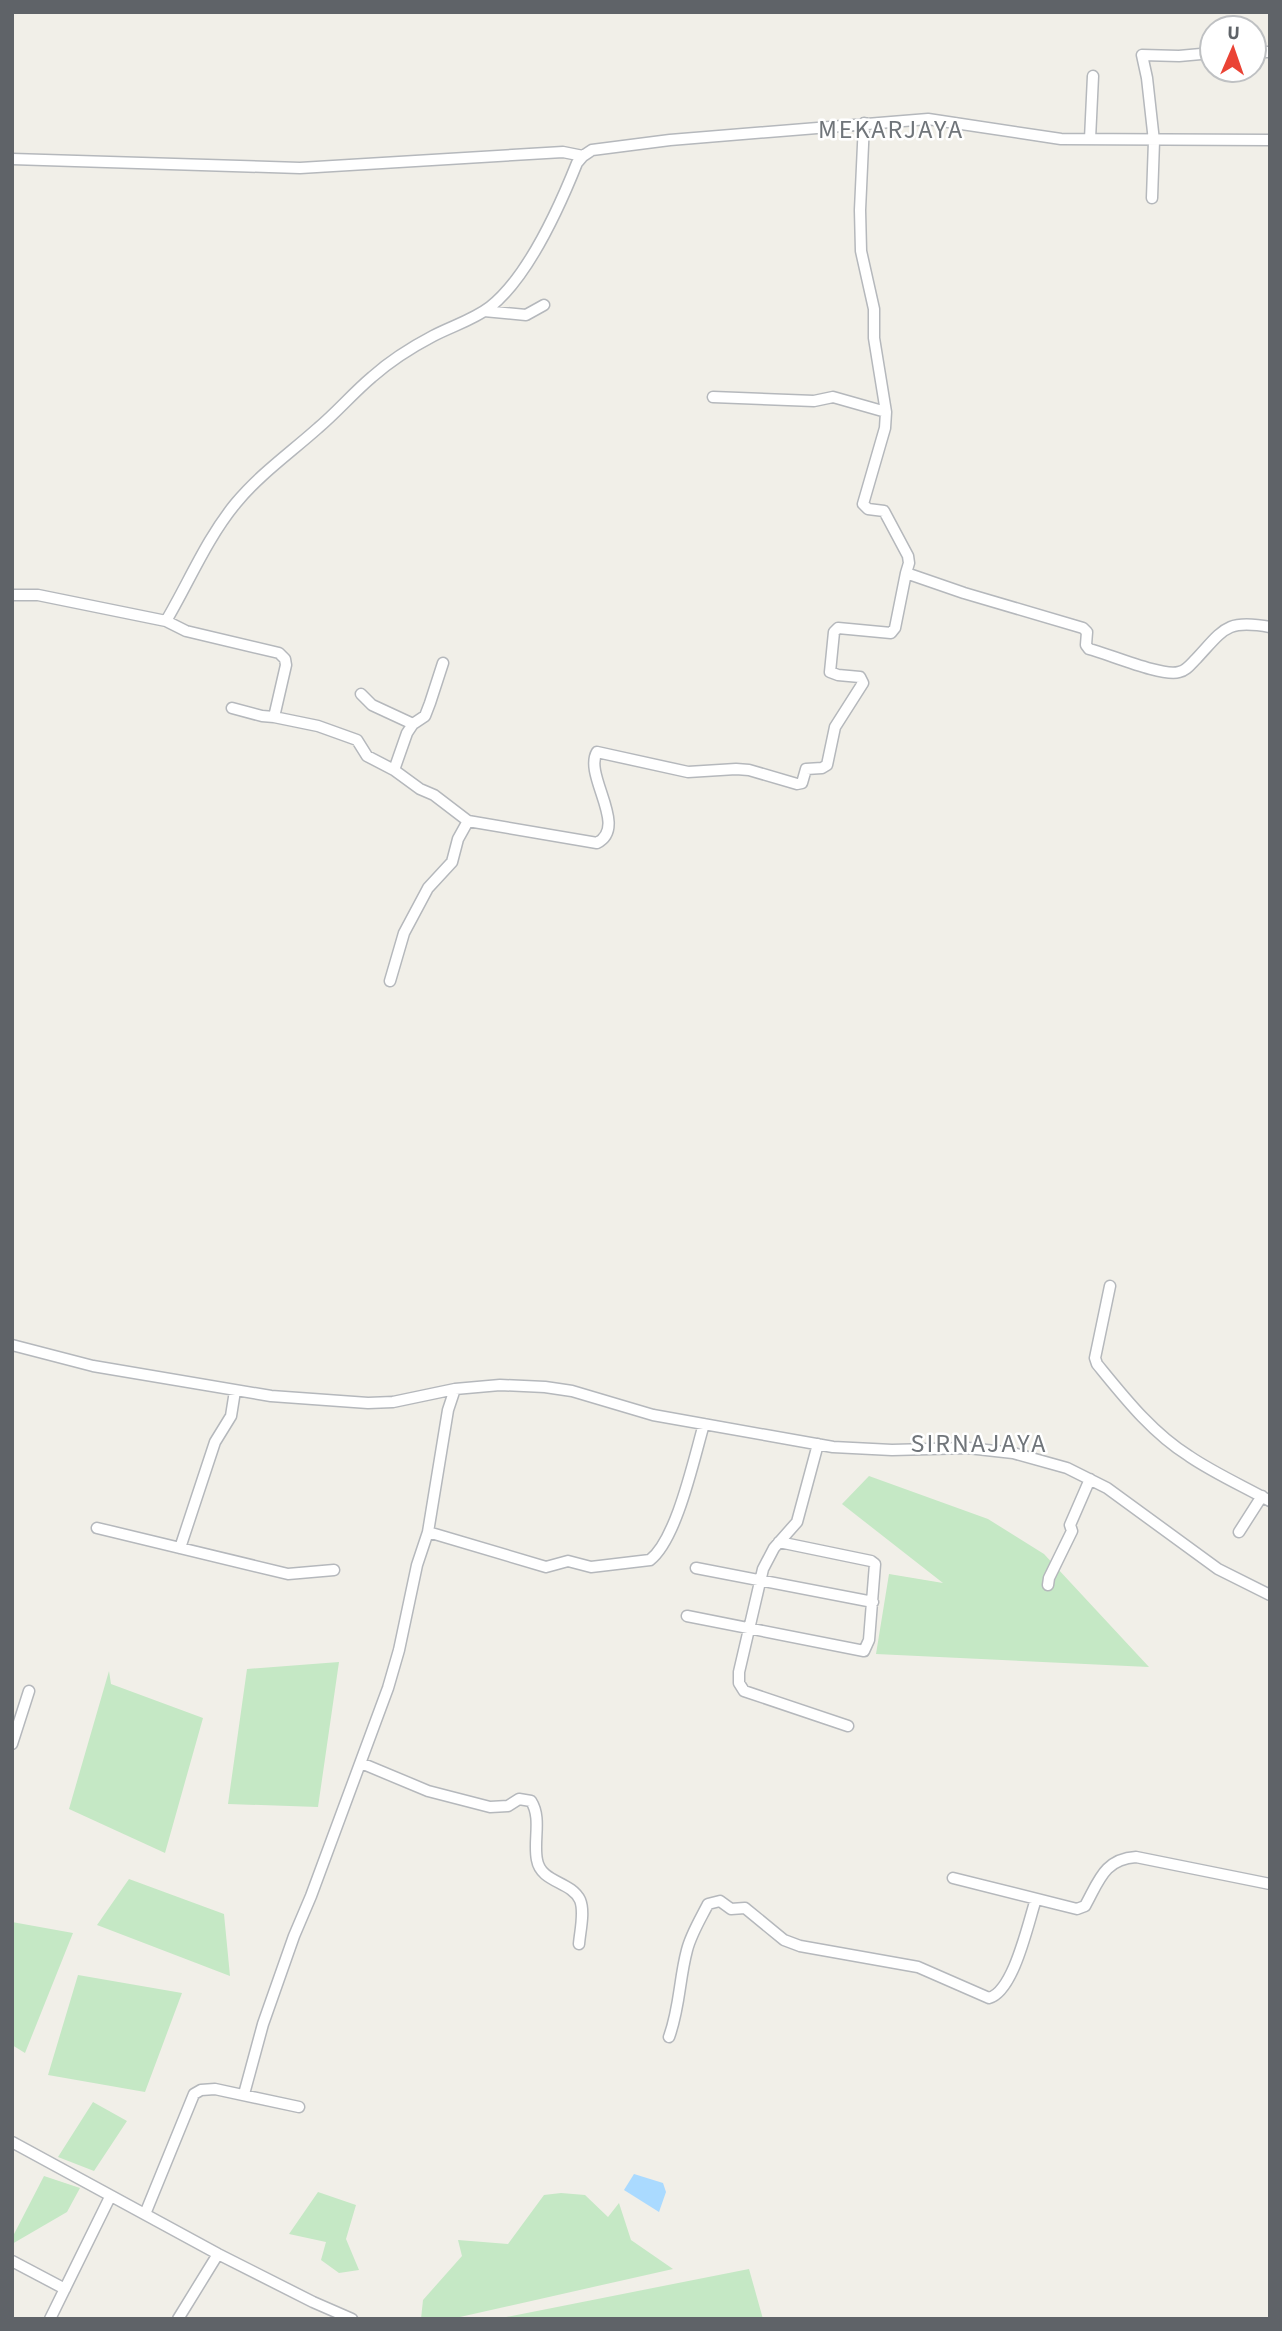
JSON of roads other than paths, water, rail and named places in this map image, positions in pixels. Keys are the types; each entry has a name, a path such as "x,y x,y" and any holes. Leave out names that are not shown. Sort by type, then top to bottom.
{"street":[{"path":"1152,198 1154,141 1142,55 1169,57 1198,54"},
{"path":"1090,139 1093,76"},
{"path":"166,621 220,525 253,484 384,367 434,336 484,310 513,281 554,218 577,163 583,156 603,147 863,123 941,120 1044,137 1154,141 1270,140"},
{"path":"232,708 318,726 356,740 367,756 433,795 468,821 592,843 602,840 607,833 608,816 594,762 597,752 688,772 749,770 792,783 802,783 806,769 827,765 835,727 863,682 860,677 830,672 834,632 838,628 891,633 895,628 909,563 908,556 884,511 865,508 862,500 885,428 886,412 876,351 874,309 861,251 863,123"},
{"path":"12,159 300,168 563,152 583,156"},
{"path":"484,310 526,314 534,313 544,305"},
{"path":"713,397 814,401 833,397 886,412"},
{"path":"906,573 1083,628 1087,632 1086,645 1089,649 1171,674 1185,670 1215,636 1231,627 1249,622 1270,627"},
{"path":"12,595 38,595 166,621 186,631 279,653 285,659 286,665 274,717"},
{"path":"394,770 402,744 413,724 425,716 443,663"},
{"path":"361,694 372,705 413,724"},
{"path":"390,981 404,933 428,888 452,862 458,839 468,821"},
{"path":"1110,1286 1095,1357 1097,1364 1121,1395 1173,1445 1266,1498 1239,1532"},
{"path":"12,1345 93,1366 235,1391 368,1403 393,1402 456,1389 500,1385 558,1388 653,1415 818,1444 867,1450 968,1448 1013,1453 1067,1468 1090,1479 1134,1506 1178,1542 1218,1569 1269,1593"},
{"path":"244,2094 263,2024 361,1763 399,1650 411,1589 428,1532 448,1410 456,1389"},
{"path":"180,1548 215,1442 232,1416 235,1391"},
{"path":"428,1532 546,1567 568,1561 591,1567 650,1560 662,1548 681,1501 704,1424"},
{"path":"818,1444 797,1522 768,1556 760,1579 739,1672 739,1683 744,1691 848,1726"},
{"path":"1048,1586 1049,1578 1072,1531 1070,1525 1090,1479"},
{"path":"97,1528 288,1574 334,1570"},
{"path":"687,1616 864,1651 868,1647 873,1602 875,1569 871,1561 779,1542"},
{"path":"696,1568 873,1602"},
{"path":"12,1744 30,1691"},
{"path":"361,1763 428,1791 490,1807 508,1806 519,1799 531,1801 537,1817 537,1860 541,1871 570,1889 581,1904 579,1944"},
{"path":"953,1878 1073,1909 1081,1909 1108,1867 1122,1858 1136,1857 1270,1884"},
{"path":"669,2037 678,2012 680,1980 687,1947 712,1901 720,1901 731,1909 745,1908 783,1940 800,1946 918,1967 989,1998 996,1996 1013,1969 1036,1899"},
{"path":"145,2214 194,2094 201,2090 215,2090 244,2094 277,2105 299,2107"},
{"path":"12,2142 218,2254 352,2319"},
{"path":"50,2319 110,2197"},
{"path":"177,2319 218,2254"},
{"path":"12,2261 65,2290"}],"water":[{"path":"634,2174 663,2183 666,2192 659,2212 624,2190"}],"district":[{"name":"MEKARJAYA","path":"891,129"},
{"name":"SIRNAJAYA","path":"979,1443"}]}
